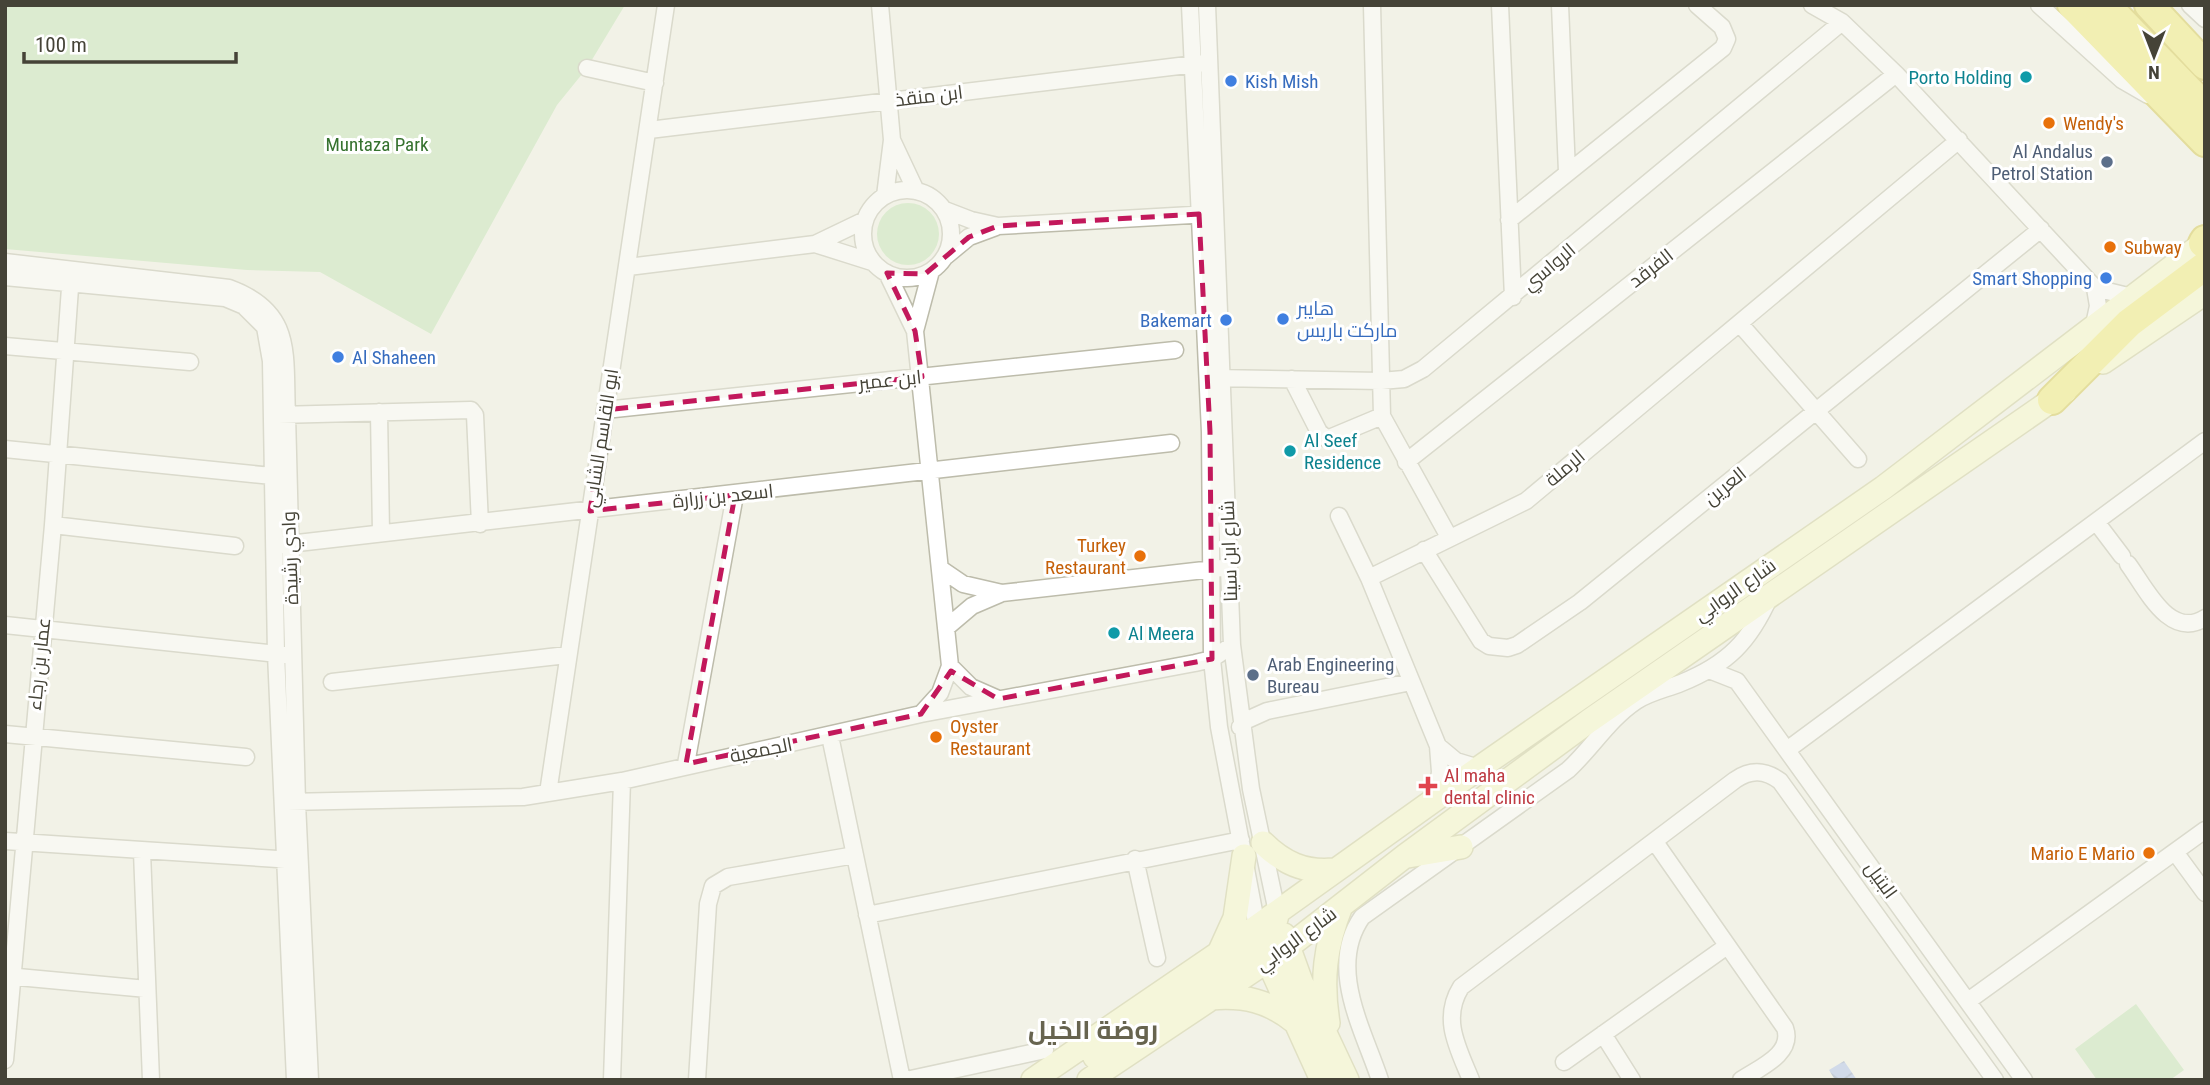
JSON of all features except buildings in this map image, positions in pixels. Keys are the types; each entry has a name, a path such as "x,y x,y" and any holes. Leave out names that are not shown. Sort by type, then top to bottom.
{"highway":[{"path":"2063,5 2090,51"},
{"path":"2072,5 2203,142"},
{"path":"2106,5 2205,107"},
{"path":"2149,5 2205,65"},
{"path":"2052,400 2204,248"}],"street":[{"name":"ابو القاسم الشابي","path":"548,793 666,5"},
{"path":"880,5 892,141 885,196"},
{"name":"شارع ابن سينا","path":"1190,5 1202,63"},
{"name":"شارع ابن سينا","path":"1207,5 1202,63 1208,214 1223,378 1232,645 1249,846 1262,944 1295,1022 1320,1069 1347,1080"},
{"path":"1372,5 1382,415 1449,537"},
{"path":"1500,5 1513,297"},
{"path":"1560,5 1567,172"},
{"path":"1509,220 1723,48 1727,38 1723,27 1696,5"},
{"path":"2039,5 2122,80 2167,102"},
{"path":"2190,5 2205,19"},
{"path":"1813,6 1842,22 1896,74 2095,288 2098,306 2094,325"},
{"name":"الرواسي","path":"1206,377 1381,381 1404,379 1423,369 1842,22"},
{"name":"ابن منقذ","path":"649,130 1202,63"},
{"path":"587,68 655,83"},
{"name":"الفرقد","path":"1406,462 1896,74"},
{"name":"الرملة","path":"1369,578 1526,500 1959,139"},
{"path":"892,141 916,191"},
{"path":"872,262 863,238 865,220 875,204 885,196 902,190 916,191 935,199 945,210 998,226 1208,214"},
{"path":"945,210 952,236 946,256"},
{"name":"شارع ابن سينا","path":"1208,214 1206,377 1210,432 1212,659 1219,727 1249,846 1282,928 1320,1069"},
{"path":"628,267 815,244 865,220"},
{"path":"815,244 872,262 887,273 912,278 931,271 969,237 998,226"},
{"name":"العرين","path":"1424,550 1481,641 1498,648 1517,645 1580,602 1818,412 2040,229"},
{"name":"شارع الروابي","path":"1089,1080 1211,998 1262,944 1282,928 1334,870 1883,488 2132,296 2204,248"},
{"name":"وادي رشيدة","path":"5,262 71,276 205,294 244,306 265,327 279,415 289,802 310,1080"},
{"path":"915,331 931,271"},
{"path":"887,273 915,331 922,377 950,666 940,693 921,714"},
{"name":"وادي رشيدة","path":"5,276 71,276"},
{"name":"عمار بن رجاء","path":"5,1060 10,976 53,525 71,276"},
{"path":"2095,288 2132,296"},
{"name":"شارع الروابي","path":"1262,944 1282,928 1341,906 1589,721 2205,293"},
{"path":"1740,324 1858,459"},
{"path":"5,346 190,362"},
{"name":"ابن عمير","path":"605,410 1175,350"},
{"path":"1292,379 1319,432 1327,439 1382,415"},
{"path":"279,415 467,409 474,412 480,524"},
{"path":"379,412 381,533"},
{"path":"1787,750 2205,441"},
{"name":"اسعد بن زرارة","path":"283,545 1171,443"},
{"path":"5,449 280,476"},
{"path":"686,764 735,495"},
{"path":"1339,516 1369,578 1438,746 1440,772 1436,799"},
{"path":"2097,523 2170,619 2187,625 2205,618"},
{"path":"53,525 235,546"},
{"path":"946,628 972,607 1002,593 1229,568"},
{"path":"941,569 963,584 1002,593"},
{"name":"شارع الروابي","path":"1380,1080 1348,981 1346,951 1354,927 1371,908 1568,770 1590,750 1625,709 1647,695 1709,670 1738,649 1755,629 1770,596"},
{"path":"5,625 284,655"},
{"name":"الجمعية","path":"289,802 494,799 622,781 686,764 830,736 921,714 1212,659 1232,645"},
{"path":"1709,670 1737,681 1738,649"},
{"path":"332,682 567,655"},
{"path":"950,666 971,687 998,699"},
{"name":"البتيل","path":"1737,681 2024,1080"},
{"path":"1240,727 1247,720 1267,711 1411,682"},
{"path":"5,734 246,757"},
{"path":"830,736 904,1080 1045,1051"},
{"path":"1438,746 1456,761 1479,768"},
{"path":"1471,1080 1450,1016 1452,1001 1461,987 1743,775 1763,772 1772,775 1786,789 1995,1080"},
{"path":"612,1080 622,781"},
{"path":"1282,928 1362,866 1409,818"},
{"path":"1968,1001 2205,830"},
{"path":"5,841 292,860"},
{"path":"1655,842 1787,1034 1782,1051 1741,1080"},
{"path":"1217,955 1235,918 1249,846"},
{"path":"867,915 1135,859 1249,846 1300,868 1334,870"},
{"path":"1405,856 1461,847"},
{"path":"142,852 152,1080"},
{"path":"2175,852 2205,893"},
{"path":"697,1080 708,904 713,886 728,877 855,855"},
{"path":"1135,859 1157,958"},
{"name":"وادي رشيدة","path":"292,860 295,1080"},
{"path":"1320,1069 1323,969 1327,946 1341,906"},
{"path":"1033,1080 1217,955 1262,944"},
{"path":"1061,1080 1262,944"},
{"path":"1564,1062 1727,946"},
{"path":"10,976 147,989"},
{"path":"1211,998 1253,999 1270,1005 1295,1022"},
{"path":"1603,1034 1632,1080"}],"highlighted area":[{"path":"1199,214 1210,432 1212,659 998,699 951,671 921,714 686,764 735,495 590,511 605,410 922,377 915,331 887,273 925,274 969,237 998,226"}],"green space":[{"name":"Muntaza Park","path":"5,5 625,5 587,68 557,105 431,334 320,272 247,270 5,249"},
{"path":"908,203 930,212 939,234 930,256 908,265 886,256 877,234 886,212"},
{"path":"2136,1004 2184,1070 2170,1080 2097,1080 2075,1049"}],"water":[{"path":"1844,1061 1857,1080 1835,1080 1829,1070"}],"place":[{"name":"Porto Holding","path":"2026,77"},
{"name":"Kish Mish","path":"1231,81"},
{"name":"Wendy's","path":"2049,123"},
{"name":"Al Andalus Petrol Station","path":"2107,162"},
{"name":"Subway","path":"2110,247"},
{"name":"Smart Shopping","path":"2106,278"},
{"name":"هايبر ماركت باريس","path":"1283,319"},
{"name":"Bakemart","path":"1226,320"},
{"name":"Al Shaheen","path":"338,357"},
{"name":"Al Seef Residence","path":"1290,451"},
{"name":"Turkey Restaurant","path":"1140,556"},
{"name":"Al Meera","path":"1114,633"},
{"name":"Arab Engineering Bureau","path":"1253,675"},
{"name":"Oyster Restaurant","path":"936,737"},
{"name":"Al maha dental clinic","path":"1428,786"},
{"name":"Mario E Mario","path":"2149,853"}],"district":[{"name":"روضة الخيل","path":"1093,1030"}]}
